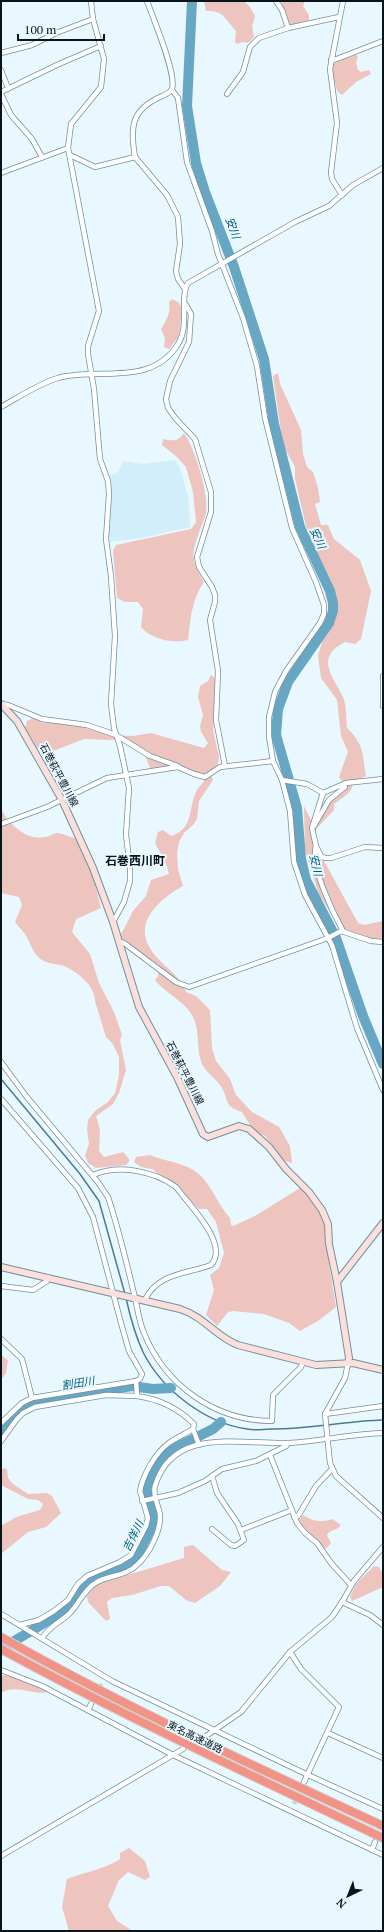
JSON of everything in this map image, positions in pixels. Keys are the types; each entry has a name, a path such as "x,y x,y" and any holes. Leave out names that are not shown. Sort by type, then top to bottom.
{"highway":[{"name":"東名高速道路","path":"3,1638 105,1693 235,1757 383,1826"},
{"name":"東名高速道路","path":"1,1649 140,1721 379,1840"}],"main road":[{"name":"石巻萩平豊川線","path":"1,704 17,721 62,800 93,868 113,922 139,1008 178,1077 203,1134 208,1137 231,1128 244,1126 269,1147 286,1169 313,1197 326,1218 330,1232 329,1244 337,1282 349,1358 348,1363"},
{"path":"337,1282 383,1223"},
{"path":"1,1267 145,1300 192,1313 230,1342 303,1362 326,1365 348,1363 383,1370"}],"street":[{"path":"91,1 93,19 104,59 101,87 71,124 68,148 99,311 88,346 100,459 108,481 109,494 106,539 111,576 115,636 110,704 116,735 130,788 126,835 130,867 130,881 124,902 113,922"},
{"path":"147,1 170,65 172,90 178,98 188,162 243,318 257,366 265,418 292,528 316,582 324,605 324,614 320,623 286,671 275,692 270,711 268,729 273,761 284,780 290,811 294,862 298,879 305,895 329,938 357,1028 383,1090"},
{"path":"276,1 282,10 288,28"},
{"path":"342,1 331,60 331,79 337,123 331,172 332,179 342,195"},
{"path":"227,94 243,72 247,56 253,43 259,38 288,28 340,17"},
{"path":"1,53 32,45 56,33 93,19"},
{"path":"331,60 383,41"},
{"path":"42,157 32,139 11,114 1,93 8,88 101,46"},
{"path":"1,70 8,88"},
{"path":"1,407 48,382 64,377 137,372 158,365 178,345 184,329 186,305 185,289 178,279 176,271 180,244 178,217 167,195 135,157 133,139 136,116 144,106 172,90"},
{"path":"1,173 68,148"},
{"path":"70,155 95,167 135,157"},
{"path":"185,289 192,280 223,262 295,222 329,206 353,185 383,168"},
{"path":"186,305 191,314 189,342 170,381 166,400 168,408 176,419 195,439 211,492 211,512 197,557 199,567 212,587 215,595 210,620 218,671 216,720 226,766"},
{"path":"383,676 383,706"},
{"path":"1,704 8,705 42,719 87,726 116,735 150,756 205,777 220,767 273,761"},
{"path":"1,824 62,800 107,778 178,766"},
{"path":"377,780 383,774"},
{"path":"383,779 346,783 323,793 312,827 316,846 321,856 325,858 331,858 365,847 383,848"},
{"path":"284,780 297,782 316,788 323,793"},
{"path":"312,827 317,822 329,800 338,791 352,783"},
{"path":"316,846 315,856 324,890 342,931 371,941 383,942"},
{"path":"119,942 124,943 176,982 189,988 329,938 342,931"},
{"path":"1,1062 26,1096 93,1175 108,1197 144,1334 165,1370 187,1392 208,1406 223,1412 251,1420 272,1421 271,1402 273,1395 301,1367 303,1362"},
{"path":"1,1099 83,1196 93,1217 129,1351 142,1374 140,1379 136,1382 32,1398 22,1403 1,1423"},
{"path":"93,1175 124,1170 158,1176 169,1182 176,1187 211,1233 216,1243 217,1253 215,1260 211,1265 170,1276 162,1280 145,1300"},
{"path":"1,1286 33,1290 48,1278"},
{"path":"1,1339 22,1359 32,1398"},
{"path":"348,1363 344,1378 325,1416 332,1469 350,1489 383,1518"},
{"path":"136,1382 136,1395"},
{"path":"1,1441 17,1419 23,1413 35,1407 106,1394 136,1395 159,1400 178,1410 194,1424 194,1431 198,1443"},
{"path":"325,1416 383,1406"},
{"path":"20,1625 39,1620 54,1611 68,1600 78,1584 87,1576 120,1562 131,1555 146,1526 147,1511 140,1491 141,1486 160,1450 169,1443 194,1431"},
{"path":"42,1638 52,1626 69,1614 91,1586 126,1572 138,1565 153,1540 159,1524 160,1516 154,1498 154,1487 167,1463 186,1449 198,1443 224,1440 288,1443 383,1433"},
{"path":"144,1501 188,1489 222,1469 256,1461 270,1455 286,1446 288,1443"},
{"path":"270,1455 282,1481 294,1517 305,1533 317,1543 331,1563 351,1585"},
{"path":"294,1517 298,1516 316,1486 332,1469"},
{"path":"212,1476 216,1493 241,1530 244,1540 235,1546 231,1545 212,1529"},
{"path":"241,1530 292,1510"},
{"path":"206,1736 240,1712 290,1652 332,1617 351,1585 383,1547"},
{"path":"342,1602 370,1615 383,1625"},
{"path":"1,1614 37,1634 104,1677 308,1775 383,1809"},
{"path":"290,1652 301,1669 339,1707 304,1782"},
{"path":"1,1670 42,1686 173,1755 383,1855"},
{"path":"102,1683 104,1677"},
{"path":"88,1710 91,1704"},
{"path":"328,1732 383,1758"},
{"path":"1,1856 183,1749"},
{"path":"372,1850 379,1840"}],"shaded area":[{"path":"204,1 244,1 250,7 255,16 252,26 254,37 248,43 243,42 237,44 235,42 236,31 221,14 206,11"},
{"path":"282,1 305,1 303,6 309,15 309,20 292,25 289,24 282,6"},
{"path":"355,55 358,56 356,63 358,70 361,72 369,70 371,74 356,82 342,95 338,92 335,85 333,64"},
{"path":"172,299 178,302 182,308 179,336 169,349 164,347 165,338 161,329 168,316 169,302"},
{"path":"278,373 280,384 301,430 303,454 307,467 313,472 318,488 320,502 315,504 321,525 328,525 334,539 360,560 371,591 361,639 355,644 345,642 336,648 330,654 328,661 331,675 343,697 346,709 347,728 353,734 362,750 366,776 353,782 353,786 349,792 334,804 334,810 317,828 312,839 358,923 364,925 383,921 383,939 369,938 340,927 319,895 305,850 304,806 311,820 316,818 328,798 346,787 339,777 348,752 341,736 337,700 321,678 318,656 322,642 335,617 336,608 334,595 306,526 295,479 295,467 283,445 273,376"},
{"path":"184,433 197,460 205,494 206,513 194,549 194,561 204,582 194,602 188,640 169,641 150,635 141,627 143,609 138,602 125,602 117,598 113,551 116,545 191,529 196,522 193,492 186,467 176,456 162,445 163,439 175,440 180,438"},
{"path":"175,460 180,468 189,500 190,527 141,538 110,542 108,530 112,494 110,476 119,471 123,461 143,464"},
{"path":"211,675 217,680 213,730 219,757 218,764 210,773 213,780 199,801 197,819 184,833 179,842 177,852 178,869 183,886 165,898 150,914 146,923 145,933 147,943 158,959 176,976 186,992 196,996 210,1010 212,1048 216,1061 230,1079 236,1095 252,1112 279,1127 290,1146 292,1163 285,1161 265,1136 260,1134 250,1125 242,1112 232,1108 228,1103 220,1085 202,1064 199,1053 196,1024 191,1013 155,980 158,976 159,965 122,940 121,934 133,911 146,896 151,880 169,874 167,866 155,843 158,832 163,830 171,836 183,829 189,818 196,792 205,779 202,773 191,772 178,765 155,769 150,768 143,750 126,738 113,740 84,739 43,755 25,728 27,721 33,718 43,723 54,722 93,729 109,735 133,736 151,733 204,748 208,743 201,732 200,726 203,715 198,697 200,686 208,681"},
{"path":"1,809 13,826 25,834 38,838 57,833 75,838 93,877 101,908 76,919 72,932 90,954 99,983 114,1012 122,1035 120,1040 126,1070 119,1093 113,1104 96,1116 100,1130 99,1151 104,1157 123,1152 130,1160 126,1165 96,1168 88,1163 85,1155 89,1144 87,1129 88,1120 95,1111 108,1102 115,1093 119,1075 119,1057 113,1044 106,1037 94,995 89,985 80,976 64,966 46,962 37,956 25,934 15,922 22,905 19,897 1,893"},
{"path":"150,1155 184,1166 197,1172 230,1218 231,1225 233,1226 255,1216 300,1188 311,1197 324,1221 327,1230 326,1245 336,1307 318,1321 300,1331 289,1323 264,1314 233,1311 228,1312 217,1326 206,1315 214,1290 210,1275 219,1268 224,1253 216,1222 207,1209 199,1209 170,1180 161,1176 152,1169 141,1167 134,1162 136,1157"},
{"path":"1,1355 8,1360 6,1373 1,1380"},
{"path":"4,1468 7,1469 8,1478 13,1484 28,1494 47,1493 52,1496 61,1513 46,1527 28,1532 1,1554 1,1526 16,1517 40,1510 43,1504 38,1500 28,1499 1,1485 1,1471"},
{"path":"303,1515 317,1521 332,1519 341,1525 327,1535 331,1543 326,1549 305,1530 299,1520"},
{"path":"193,1545 222,1570 231,1572 220,1586 195,1603 186,1600 169,1586 161,1586 132,1595 112,1598 107,1602 110,1619 106,1621 88,1602 87,1596 98,1584 184,1558 184,1547"},
{"path":"374,1566 379,1567 383,1574 383,1587 352,1601 350,1596 357,1583"},
{"path":"1,1676 12,1676 49,1692 43,1693 12,1689 1,1693"},
{"path":"129,1848 145,1861 150,1877 145,1880 128,1872 119,1880 108,1906 117,1921 133,1931 69,1931 62,1907 67,1879 102,1868 115,1862 120,1859 120,1853"}],"waterway":[{"name":"安川","path":"192,1 187,106 196,163 205,192 234,267 264,359 274,424 300,527 330,591 333,603 333,611 329,623 288,682 278,709 276,735 297,808 301,859 306,880 336,938 363,1016 383,1064"},
{"path":"1,1079 80,1174 99,1201 125,1294"},
{"name":"吉佯川","path":"126,1298 138,1339 151,1366 161,1379 186,1402 216,1420 231,1426 250,1430 299,1428 383,1420"},
{"name":"割田川","path":"1,1433 17,1414 37,1401 132,1386 153,1389 171,1388"},
{"name":"吉佯川","path":"1,1649 61,1613 91,1579 127,1566 135,1561 154,1522 146,1489 159,1460 169,1451 213,1429 221,1422"}],"tunnel":[{"path":"93,1699 102,1683"},
{"path":"294,1804 304,1782"}],"district":[{"name":"石巻西川町","path":"135,860"}]}
